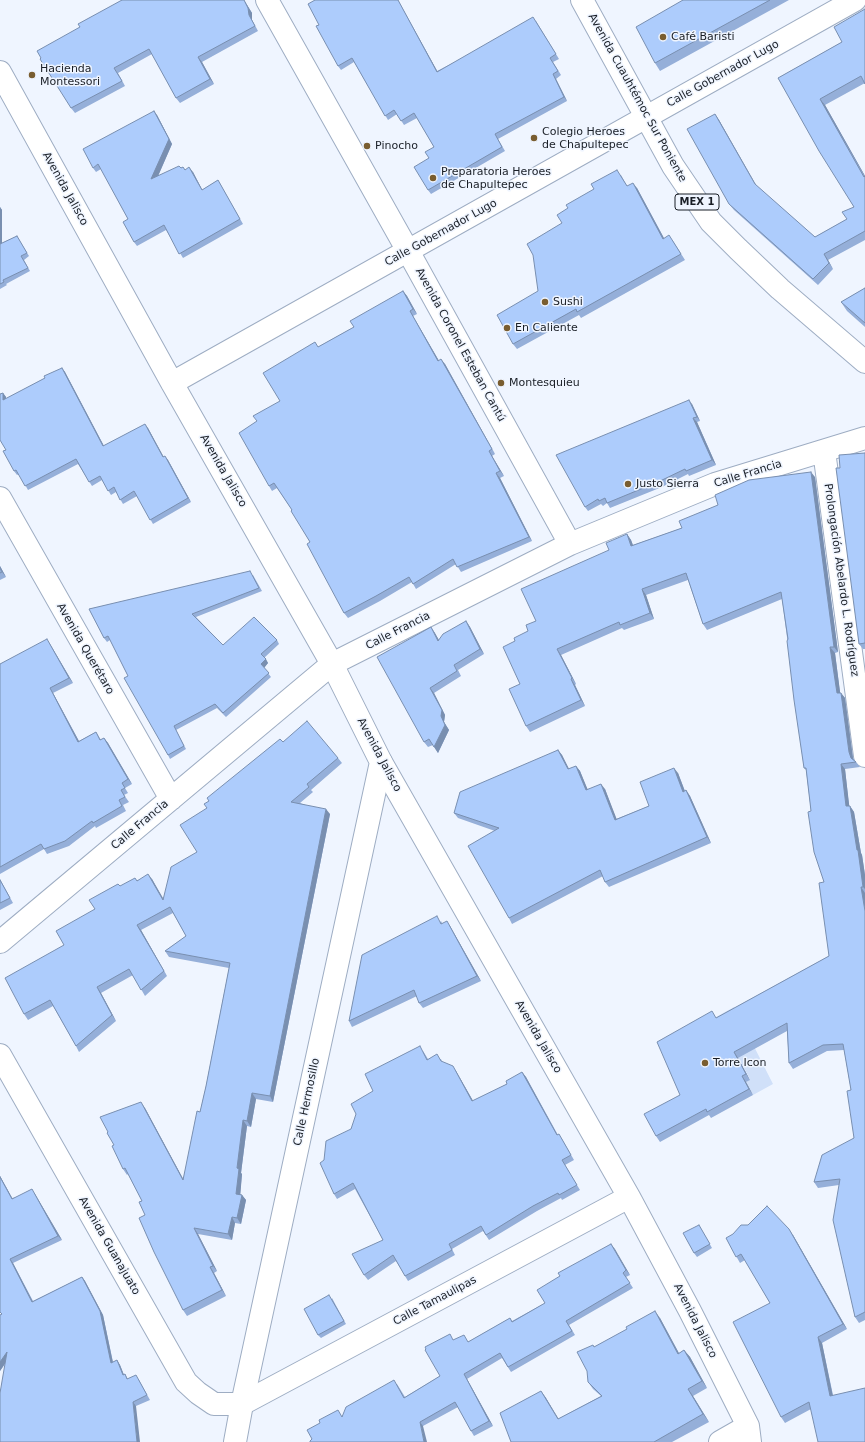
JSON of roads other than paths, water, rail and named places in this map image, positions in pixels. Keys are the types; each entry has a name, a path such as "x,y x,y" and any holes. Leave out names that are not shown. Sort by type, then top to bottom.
{"street":[{"name":"Avenida Coronel Esteban Cantú","path":"267,0 570,544"},
{"name":"Avenida Cuauhtémoc Sur Poniente","path":"582,0 673,166 711,222 775,284 865,362"},
{"name":"Calle Gobernador Lugo","path":"172,383 855,0"},
{"name":"Avenida Jalisco","path":"0,72 172,383 332,664 381,762 629,1197 690,1311 749,1434"},
{"name":"Calle Francia","path":"0,942 332,664 570,544 716,484 865,438"},
{"name":"Prolongación Abelardo L. Rodríguez","path":"824,451 865,756"},
{"name":"Avenida Querétaro","path":"0,498 171,799"},
{"name":"Calle Hermosillo","path":"235,1442 381,762"},
{"name":"Avenida Guanajuato","path":"0,1056 186,1382 198,1393 214,1404 242,1404"},
{"name":"Calle Tamaulipas","path":"242,1404 629,1197"},
{"path":"720,1442 749,1434"}],"place":[{"name":"Café Baristi","path":"663,37"},
{"name":"Hacienda Montessori","path":"32,75"},
{"name":"Colegio Heroes de Chapultepec","path":"534,138"},
{"name":"Pinocho","path":"367,146"},
{"name":"Preparatoria Heroes de Chapultepec","path":"433,178"},
{"name":"Sushi","path":"545,302"},
{"name":"En Caliente","path":"507,328"},
{"name":"Montesquieu","path":"501,383"},
{"name":"Justo Sierra","path":"628,484"},
{"name":"Torre Icon","path":"705,1063"}]}
